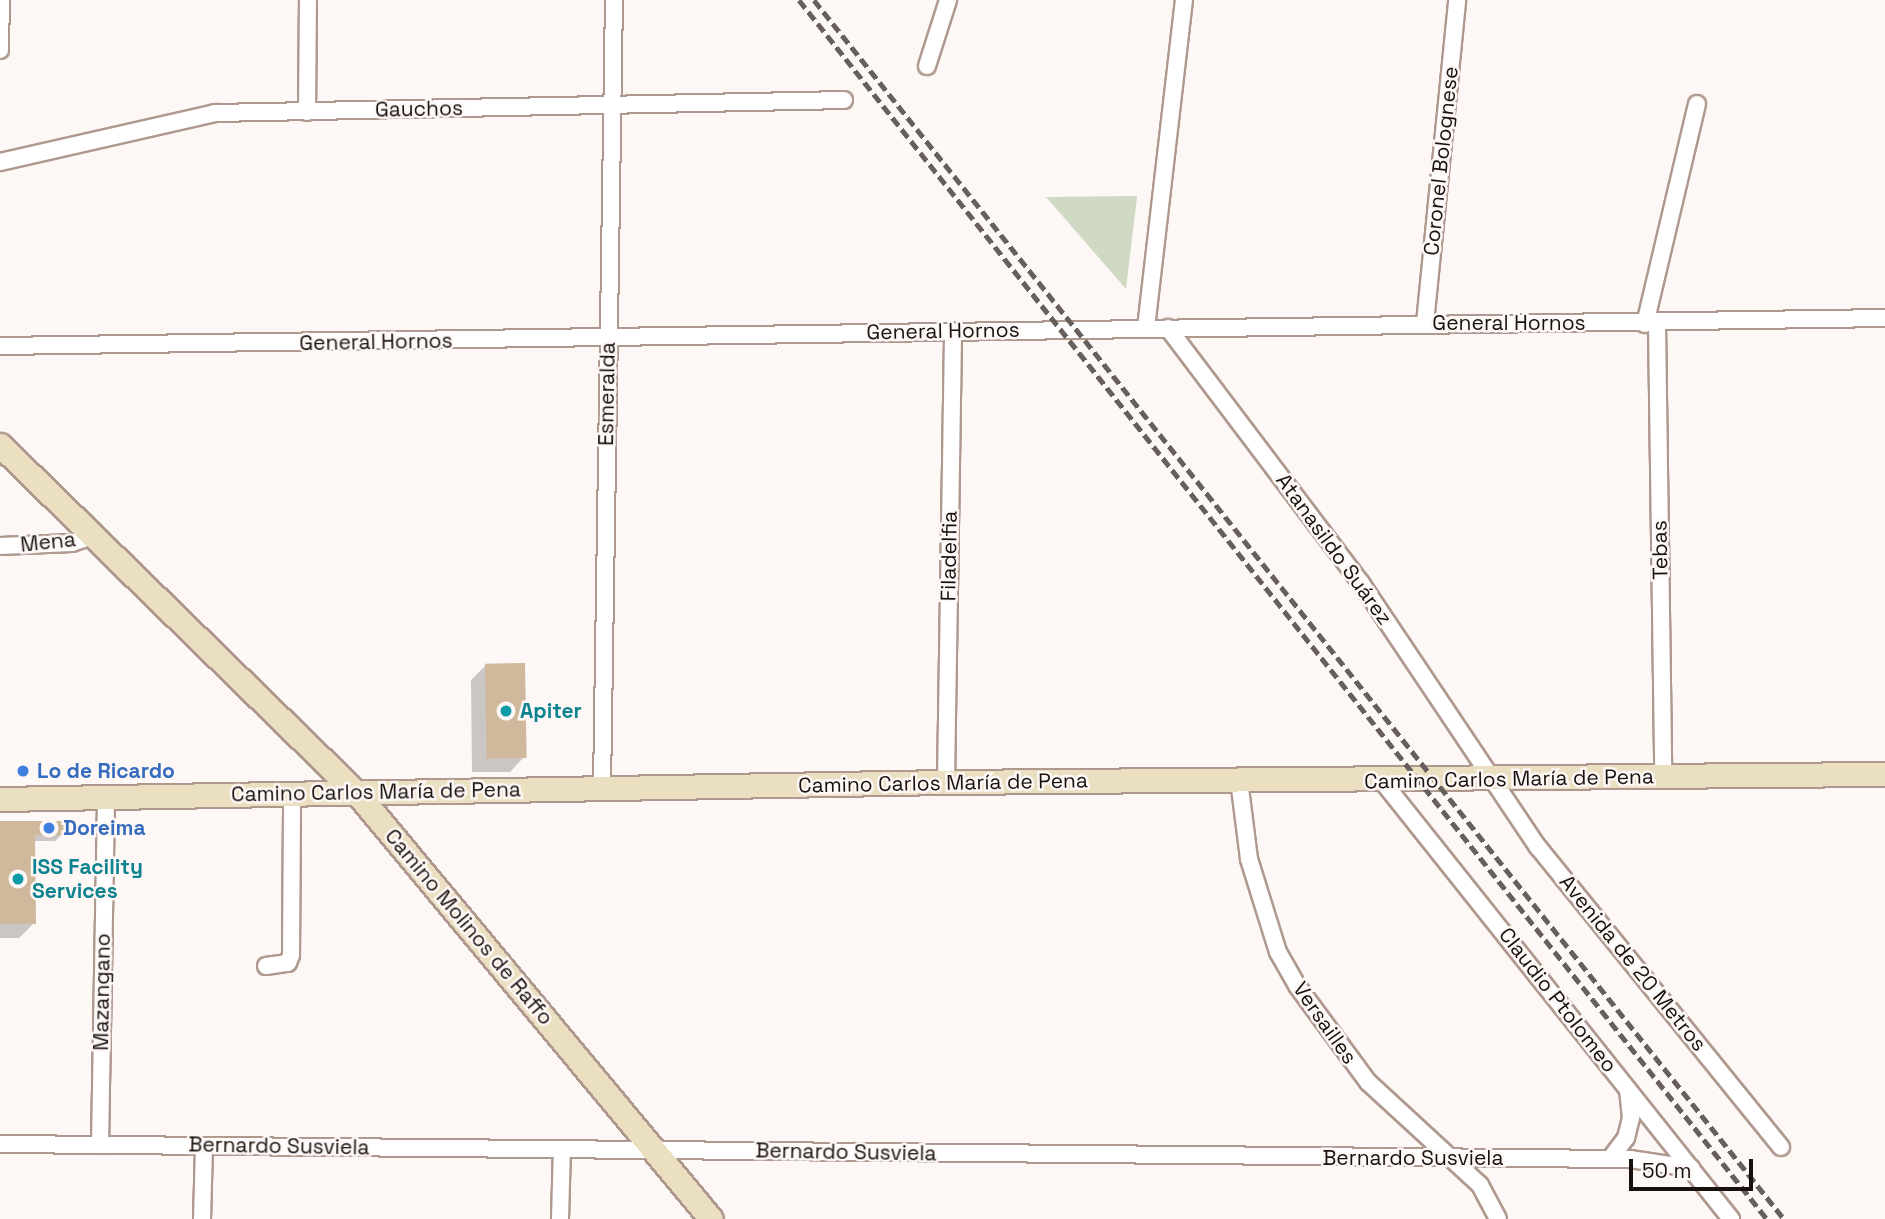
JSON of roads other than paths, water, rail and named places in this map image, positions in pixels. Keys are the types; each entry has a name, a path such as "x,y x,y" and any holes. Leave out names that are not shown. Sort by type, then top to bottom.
{"street":[{"path":"0,50 1,0"},
{"path":"307,112 308,0"},
{"name":"Esmeralda","path":"602,788 614,0"},
{"path":"927,66 948,0"},
{"path":"1146,328 1184,0"},
{"name":"Coronel Bolognese","path":"1425,323 1457,0"},
{"name":"Gauchos","path":"0,162 177,119 215,113 844,100"},
{"name":"Tebas","path":"1663,776 1651,324 1697,104"},
{"name":"General Hornos","path":"0,346 608,339 1425,323 1651,324 1885,318"},
{"name":"Atanasildo Suárez","path":"1168,328 1361,583 1488,777"},
{"name":"Filadelfia","path":"946,782 953,331"},
{"name":"Camino Molinos de Raffo","path":"0,445 96,534 356,792 711,1219"},
{"name":"Mena","path":"0,546 72,543 96,534"},
{"name":"Camino Carlos María de Pena","path":"0,799 946,782 1383,782 1488,777 1885,774"},
{"name":"Avenida de 20 Metros","path":"1488,777 1538,847 1781,1147"},
{"name":"Versailles","path":"1239,780 1248,859 1278,952 1298,987 1368,1082 1480,1185 1498,1219"},
{"name":"Claudio Ptolomeo","path":"1383,782 1731,1219"},
{"path":"266,966 288,963 291,955 292,794"},
{"name":"Mazangano","path":"100,1144 106,797"},
{"path":"1610,1159 1626,1138 1631,1118 1627,1088"},
{"name":"Bernardo Susviela","path":"0,1144 1610,1159 1691,1168"},
{"path":"202,1219 204,1146"},
{"path":"560,1219 562,1149"}],"railway":[{"path":"799,0 1767,1219"},
{"path":"814,0 1784,1219"}],"place":[{"name":"Apiter","path":"506,711"},
{"name":"Lo de Ricardo","path":"23,771"},
{"name":"Doreima","path":"49,828"},
{"name":"ISS Facility Services","path":"18,879"}]}
